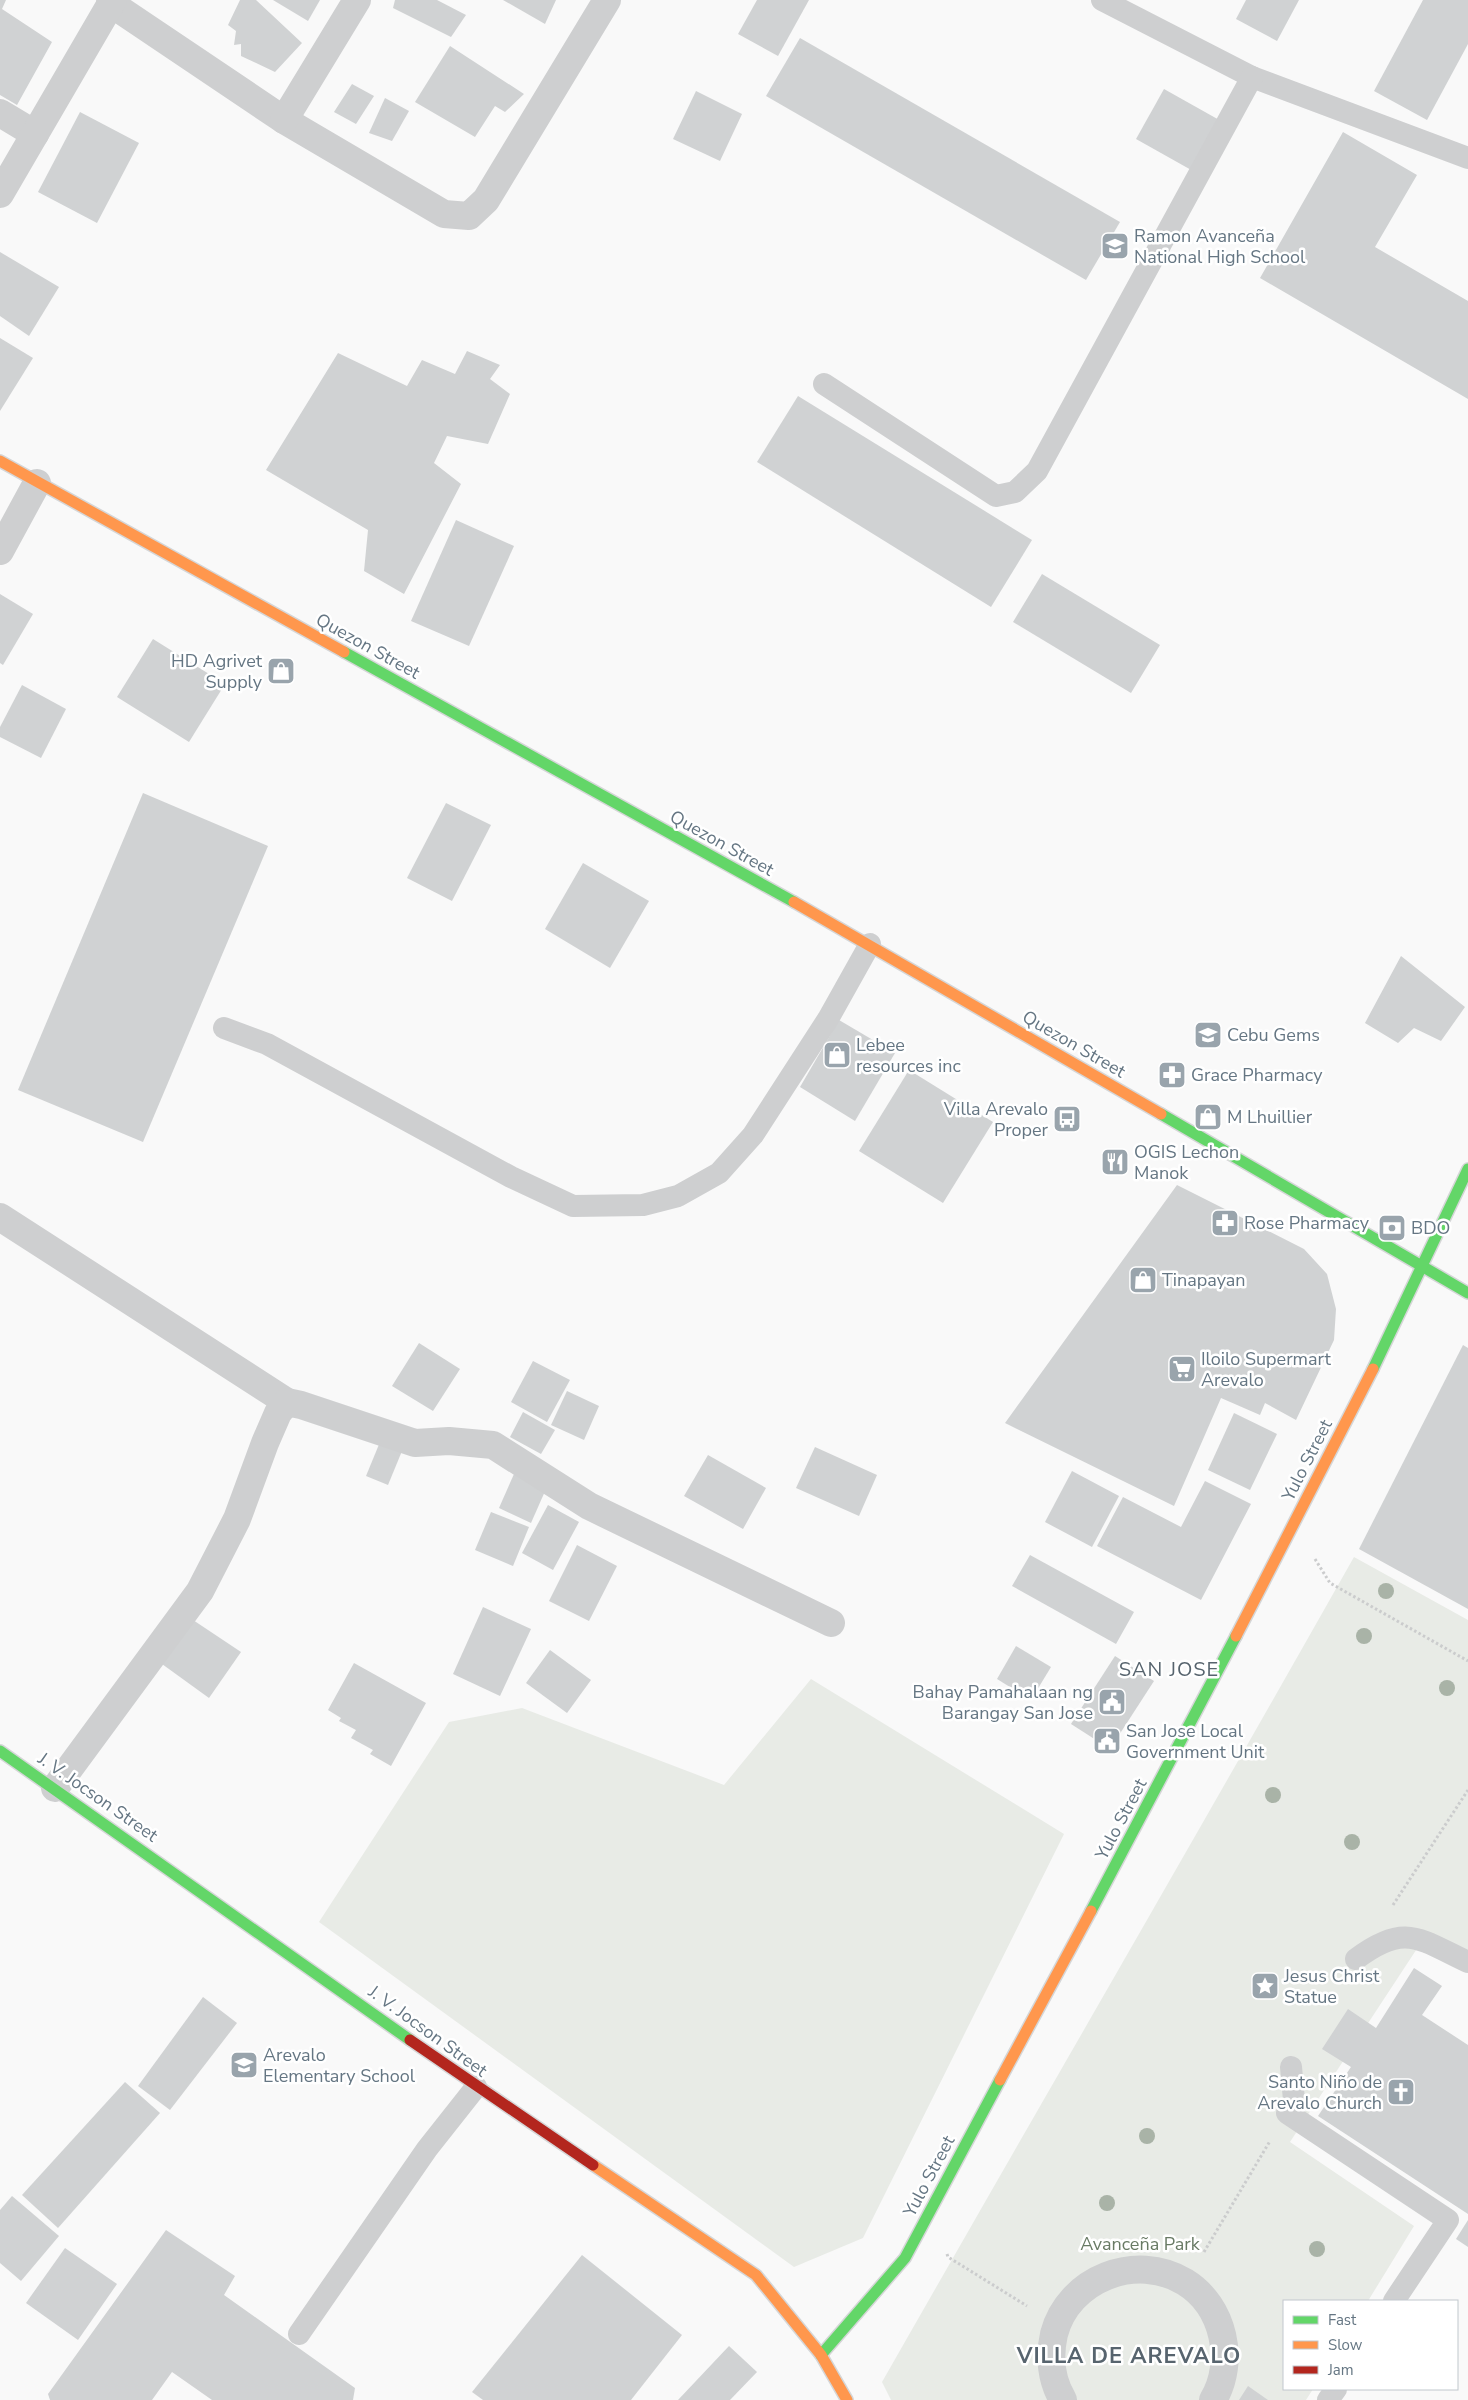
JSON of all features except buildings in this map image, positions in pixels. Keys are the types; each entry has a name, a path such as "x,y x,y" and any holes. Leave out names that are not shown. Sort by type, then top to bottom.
{"main road":[{"name":"Quezon Street","path":"0,461 870,944 1468,1293"},
{"name":"Yulo Street","path":"821,2355 905,2258 1053,1978 1128,1844 1382,1352 1468,1170"},
{"name":"J. V. Jocson Street","path":"0,1751 294,1956 476,2088 756,2275 821,2355 847,2400"}],"street":[{"path":"284,120 357,0"},
{"path":"0,194 112,2 284,120 444,214 469,216 486,200 607,0"},
{"path":"0,113 35,134"},
{"path":"0,551 37,483"},
{"path":"0,1218 287,1402 300,1404 415,1443 449,1441 493,1446 589,1506 831,1623"},
{"path":"55,1788 200,1591 237,1519 278,1413 287,1402"},
{"path":"1063,2400 1052,2371 1051,2347 1057,2325 1073,2299 1084,2288 1104,2276 1126,2270 1149,2270 1168,2274 1185,2282 1208,2305 1222,2333 1225,2348 1224,2371 1213,2400"}],"lane":[{"path":"1102,0 1252,77 1468,158"},
{"path":"824,384 996,496 1015,492 1036,472 1252,77"},
{"path":"224,1028 267,1044 511,1177 573,1206 643,1205 678,1196 719,1173 753,1135 828,1019 870,944"},
{"path":"1356,1959 1370,1949 1402,1936 1415,1937 1468,1962"},
{"path":"1291,2066 1294,2100 1287,2113 1448,2220 1395,2300"},
{"path":"299,2334 428,2150 476,2088"}],"path":[{"path":"1293,1524 1330,1583 1468,1661"},
{"path":"1391,1907 1468,1790"},
{"path":"1185,2282 1287,2113"},
{"path":"936,2200 948,2256 1057,2325"}],"green space":[{"name":"Avanceña Park","path":"1354,1557 1468,1620 1468,1963 1424,1938 1290,2142 1414,2226 1369,2300 1283,2300 1283,2390 1312,2390 1306,2400 891,2400 882,2382"},
{"path":"811,1679 1064,1834 863,2238 794,2267 319,1922 449,1722 522,1708 724,1785"}],"traffic: fast":[{"path":"344,652 794,902"},
{"path":"1161,1114 1468,1293"},
{"path":"1373,1369 1468,1169"},
{"path":"1091,1911 1236,1636"},
{"path":"0,1751 410,2040"},
{"path":"821,2355 905,2258 1000,2080"}],"traffic: slow":[{"path":"0,461 344,652"},
{"path":"794,902 1161,1114"},
{"path":"1236,1636 1373,1369"},
{"path":"1000,2080 1091,1911"},
{"path":"593,2165 756,2275 821,2355 847,2400"}],"traffic: jam":[{"path":"410,2040 593,2165"}],"place":[{"name":"Ramon Avanceña National High School","path":"1115,246"},
{"name":"HD Agrivet Supply","path":"281,671"},
{"name":"Cebu Gems","path":"1208,1035"},
{"name":"Lebee resources inc","path":"837,1055"},
{"name":"Grace Pharmacy","path":"1172,1075"},
{"name":"M Lhuillier","path":"1208,1117"},
{"name":"Villa Arevalo Proper","path":"1067,1119"},
{"name":"OGIS Lechon Manok","path":"1115,1162"},
{"name":"Rose Pharmacy","path":"1225,1223"},
{"name":"BDO","path":"1392,1228"},
{"name":"Tinapayan","path":"1143,1280"},
{"name":"Iloilo Supermart Arevalo","path":"1182,1369"},
{"name":"Bahay Pamahalaan ng Barangay San Jose","path":"1112,1702"},
{"name":"San Jose Local Government Unit","path":"1107,1741"},
{"name":"Jesus Christ Statue","path":"1265,1986"},
{"name":"Arevalo Elementary School","path":"244,2065"},
{"name":"Santo Niño de Arevalo Church","path":"1401,2092"}],"district":[{"name":"SAN JOSE","path":"1169,1669"},
{"name":"VILLA DE AREVALO","path":"1129,2356"}]}
